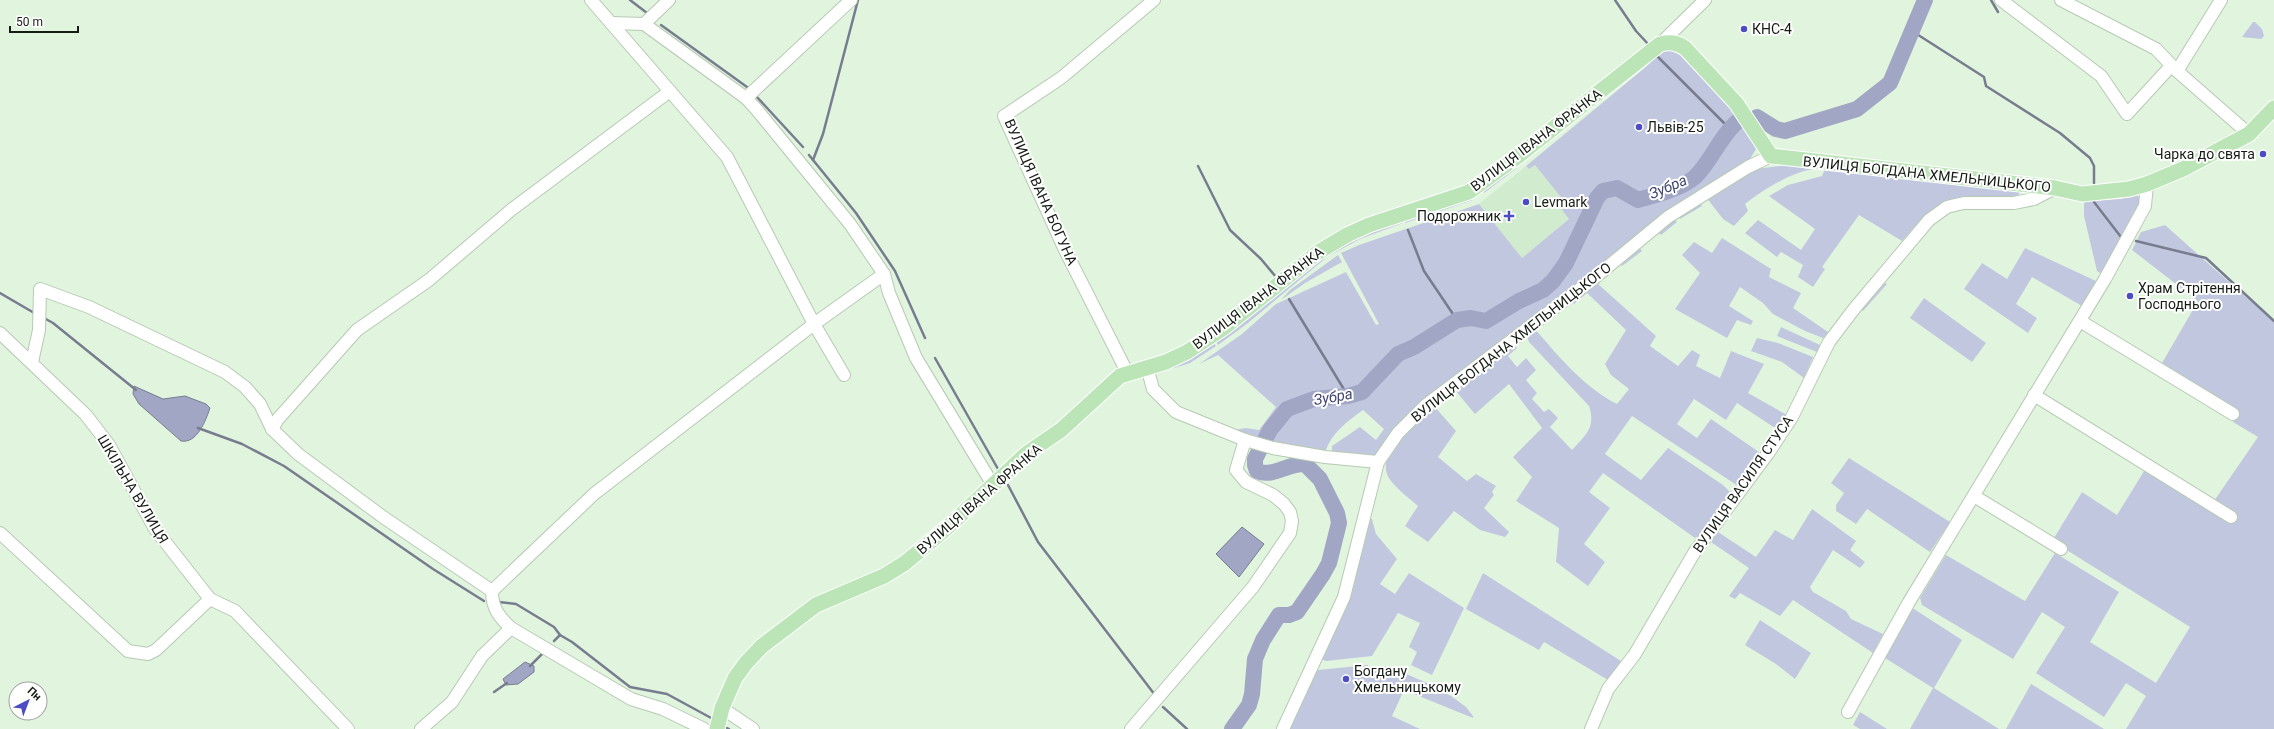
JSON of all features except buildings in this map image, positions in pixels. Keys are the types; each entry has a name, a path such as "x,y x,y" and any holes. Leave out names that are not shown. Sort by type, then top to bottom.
{"main road":[{"path":"1660,44 1673,43 1685,48 1740,110 1771,156"},
{"name":"ВУЛИЦЯ ІВАНА ФРАНКА","path":"717,729 722,708 735,678 746,663 787,625 816,604 884,576 905,563 1026,454 1061,430 1109,384 1127,372 1178,357 1209,338 1333,242 1368,225 1455,197 1481,184 1660,44"},
{"name":"ВУЛИЦЯ БОГДАНА ХМЕЛЬНИЦЬКОГО","path":"1771,156 2055,188 2082,194 2129,189 2147,184 2183,169 2249,134 2274,108"}],"street":[{"path":"591,0 727,157 814,324 844,375"},
{"path":"644,24 669,0"},
{"path":"746,98 851,0"},
{"name":"ВУЛИЦЯ ІВАНА БОГУНА","path":"1127,372 1065,250 1004,116 1061,78 1154,0"},
{"name":"ВУЛИЦЯ ІВАНА ФРАНКА","path":"1660,44 1705,0"},
{"path":"2001,0 2101,76 2127,114 2174,69 2221,0"},
{"path":"2061,0 2156,49 2174,69 2249,134"},
{"path":"610,23 644,24 746,98 850,224 884,274 889,293 916,358 993,485"},
{"path":"272,429 278,419 357,330 429,280 511,210 670,91"},
{"name":"ВУЛИЦЯ БОГДАНА ХМЕЛЬНИЦЬКОГО","path":"1283,729 1344,597 1378,462 1388,444 1426,405 1593,279 1668,217 1748,167 1771,156"},
{"path":"1848,712 1909,602 2080,321 2145,206 2147,184"},
{"name":"ВУЛИЦЯ ВАСИЛЯ СТУСА","path":"1591,729 1608,689 1635,654 1694,553 1769,452 1792,417 1829,342 1854,309 1929,220 1947,207 1955,205 2027,200 2042,196 2055,188"},
{"path":"704,729 663,709 632,699 511,628 496,612 492,604 492,591 594,494 814,324 884,274"},
{"path":"32,362 39,330 40,289 90,307 225,372 245,387 260,404 272,429 298,454 382,517 492,591"},
{"path":"2080,321 2233,414"},
{"name":"ШКІЛЬНА ВУЛИЦЯ","path":"0,333 86,415 109,445 155,529 210,599 235,611 348,729"},
{"path":"1147,367 1153,390 1176,412 1250,441 1273,448 1325,457 1378,462"},
{"path":"2034,395 2231,517"},
{"path":"1131,729 1253,586 1287,538 1292,527 1290,512 1284,504 1273,495 1246,482 1236,470 1250,441"},
{"path":"1974,496 2061,549"},
{"path":"0,533 128,651 148,654 156,650 210,599"},
{"path":"421,729 452,702 482,656 511,628"},
{"path":"722,708 753,729"}],"shaded area":[{"path":"2253,22 2255,22 2262,29 2264,36 2261,39 2242,37"},
{"path":"1668,50 1691,63 1704,75 1728,103 1755,142 1756,149 1750,159 1553,302 1377,454 1369,457 1332,453 1332,446 1360,427 1376,440 1384,429 1363,410 1340,428 1325,452 1260,442 1234,430 1246,428 1259,430 1276,407 1218,355 1199,364 1242,334 1276,304 1346,272 1376,325 1379,324 1341,253 1359,245 1479,204 1522,258 1569,219 1559,206 1564,201 1535,165 1529,169 1526,166 1647,66 1661,51"},
{"path":"1535,164 1564,201 1559,206 1569,219 1522,258 1479,204 1526,166 1529,169"},
{"path":"1789,165 1818,168 1798,173 1761,192 1745,204 1748,211 1734,226 1723,219 1706,197 1755,169"},
{"path":"1512,167 1517,168 1484,193 1484,189"},
{"path":"1825,169 2021,191 2017,197 1940,206 1923,217 1902,241 1859,215 1822,267 1825,269 1813,287 1798,277 1803,265 1781,252 1777,257 1745,233 1758,220 1801,250 1815,229 1769,196 1788,185 1822,176"},
{"path":"2137,195 2140,198 2140,205 2103,275 2097,271 2084,216 2084,203 2087,201 2121,199"},
{"path":"1467,198 1473,200 1405,223 1404,217"},
{"path":"1700,202 1702,206 1680,219 1679,216"},
{"path":"1400,218 1403,223 1360,239 1327,257 1248,323 1218,345 1215,340 1324,254"},
{"path":"1674,219 1677,222 1661,235 1659,231"},
{"path":"2165,225 2274,322 2274,729 2126,729 2146,696 2126,683 2104,717 2036,673 2065,627 2042,612 2013,659 1922,605 1920,598 1946,555 2025,601 2055,553 2119,592 2090,642 2156,683 2190,627 2057,544 2054,538 2082,492 2117,515 2146,468 2232,524 2237,515 2214,501 2258,437 2233,422 2239,412 2162,363 2198,301 2132,250 2141,232"},
{"path":"1722,238 1771,269 1769,277 1801,293 1793,308 1828,332 1823,338 1805,331 1773,314 1763,303 1740,287 1729,306 1753,321 1751,325 1737,320 1727,338 1675,309 1700,273 1682,255 1694,242 1712,253"},
{"path":"1638,246 1642,251 1622,266 1621,264"},
{"path":"2025,248 2096,281 2082,306 2032,277 2016,304 2037,318 2028,333 1964,289 1982,263 2007,279"},
{"path":"1338,255 1342,262 1305,283 1281,300 1290,290"},
{"path":"1597,281 1600,283 1598,284 1656,336 1650,346 1678,366 1692,350 1700,355 1696,366 1720,378 1731,351 1764,364 1748,393 1787,415 1778,430 1737,403 1726,420 1694,399 1677,424 1697,438 1711,419 1759,452 1759,456 1738,484 1735,484 1632,416 1605,454 1641,480 1668,448 1723,485 1731,493 1702,533 1695,538 1603,473 1589,492 1610,508 1584,544 1605,562 1588,586 1556,562 1559,528 1516,501 1532,477 1513,457 1542,428 1509,384 1475,414 1455,390 1514,344 1517,348 1508,356 1517,367 1526,358 1536,370 1526,380 1537,393 1532,399 1544,412 1549,409 1558,418 1550,427 1572,450 1585,435 1590,425 1591,414 1589,406 1529,342 1527,336 1535,329 1573,371 1594,389 1617,404 1629,389 1611,375 1605,364 1626,330 1587,293 1574,304 1572,301"},
{"path":"1885,283 1887,284 1863,311 1862,309"},
{"path":"1924,298 1986,343 1972,362 1910,318"},
{"path":"1781,327 1820,345 1817,352 1777,336"},
{"path":"1757,338 1778,343 1813,357 1804,378 1782,362 1751,351"},
{"path":"1213,342 1216,346 1190,363 1152,375"},
{"path":"134,386 163,399 185,396 206,404 210,408 200,430 192,439 181,441 139,404 133,394"},
{"path":"1434,406 1456,431 1438,457 1467,481 1476,474 1496,486 1492,492 1494,495 1484,508 1509,532 1505,537 1480,530 1454,511 1428,542 1405,526 1418,506 1400,491 1391,481 1386,471 1386,461 1398,440"},
{"path":"1849,458 1950,522 1930,552 1867,509 1856,524 1836,511 1836,505 1844,493 1831,483"},
{"path":"1812,509 1856,541 1850,550 1865,562 1860,568 1833,550 1810,587 1813,592 1846,611 1851,619 1883,634 1873,653 1793,600 1780,616 1740,593 1735,599 1729,596 1749,568 1711,542 1718,532 1756,557 1775,530 1793,540"},
{"path":"1368,519 1372,519 1376,534 1397,559 1380,584 1395,594 1409,573 1464,608 1432,675 1411,665 1417,652 1409,647 1420,623 1398,613 1372,656 1326,661 1321,659"},
{"path":"1242,527 1264,544 1239,577 1216,554"},
{"path":"1483,573 1621,661 1608,680 1544,642 1539,650 1466,609"},
{"path":"1914,609 1962,640 1934,688 1999,729 1910,729 1933,688 1885,658 1912,610"},
{"path":"1760,620 1811,653 1795,679 1776,664 1745,645"},
{"path":"525,662 534,666 534,672 518,684 506,685 503,679"},
{"path":"1368,665 1367,668 1388,666 1427,683 1451,696 1466,707 1473,718 1404,690 1392,716 1420,729 1286,729 1313,675 1318,670"},
{"path":"2031,684 2104,729 2006,729"},
{"path":"1860,712 1887,729 1860,729 1853,725"}],"waterway":[{"path":"630,0 647,13"},
{"path":"813,160 823,134 858,0"},
{"path":"1615,0 1636,31 1649,45"},
{"name":"Зубра","path":"1757,117 1776,129 1785,131 1857,109 1890,83 1925,0"},
{"path":"1991,0 1998,12"},
{"path":"661,25 747,87"},
{"path":"1912,31 1984,77 1986,86 2060,133 2090,158 2094,166 2094,183"},
{"path":"1657,56 1730,129"},
{"path":"756,96 803,147"},
{"name":"Зубра","path":"1232,729 1249,705 1252,694 1255,659 1263,640 1279,615 1289,615 1297,612 1323,574 1329,563 1339,523 1337,513 1320,479 1305,464 1299,464 1269,473 1257,471 1255,459 1270,430 1287,409 1314,399 1348,396 1362,392 1398,354 1414,347 1457,320 1471,318 1486,321 1519,301 1543,290 1553,281 1566,263 1597,198 1603,191 1617,188 1638,200 1683,185 1701,171 1726,134 1738,121"},
{"path":"809,155 856,213 895,271 925,338"},
{"path":"1198,166 1230,230 1261,259 1276,277"},
{"path":"2094,202 2121,237"},
{"path":"1408,230 1424,271 1457,320"},
{"path":"2136,241 2206,258 2274,321"},
{"path":"0,293 36,314"},
{"path":"1289,299 1348,396"},
{"path":"44,318 53,323 136,390"},
{"path":"935,358 998,469"},
{"path":"198,428 242,444 284,466 433,569 484,601"},
{"path":"1008,485 1038,542 1155,695"},
{"path":"499,602 516,604 554,627 560,635 572,642 630,687 667,694 713,719"},
{"path":"554,641 560,635"},
{"path":"530,666 542,654"},
{"path":"494,692 507,683"},
{"path":"1163,707 1187,729"}],"place":[{"name":"КНС-4","path":"1744,29"},
{"name":"Львів-25","path":"1639,127"},
{"name":"Чарка до свята","path":"2263,154"},
{"name":"Levmark","path":"1526,202"},
{"name":"Подорожник","path":"1509,216"},
{"name":"Храм Стрітення Господнього","path":"2130,296"},
{"name":"Богдану Хмельницькому","path":"1346,679"}]}
